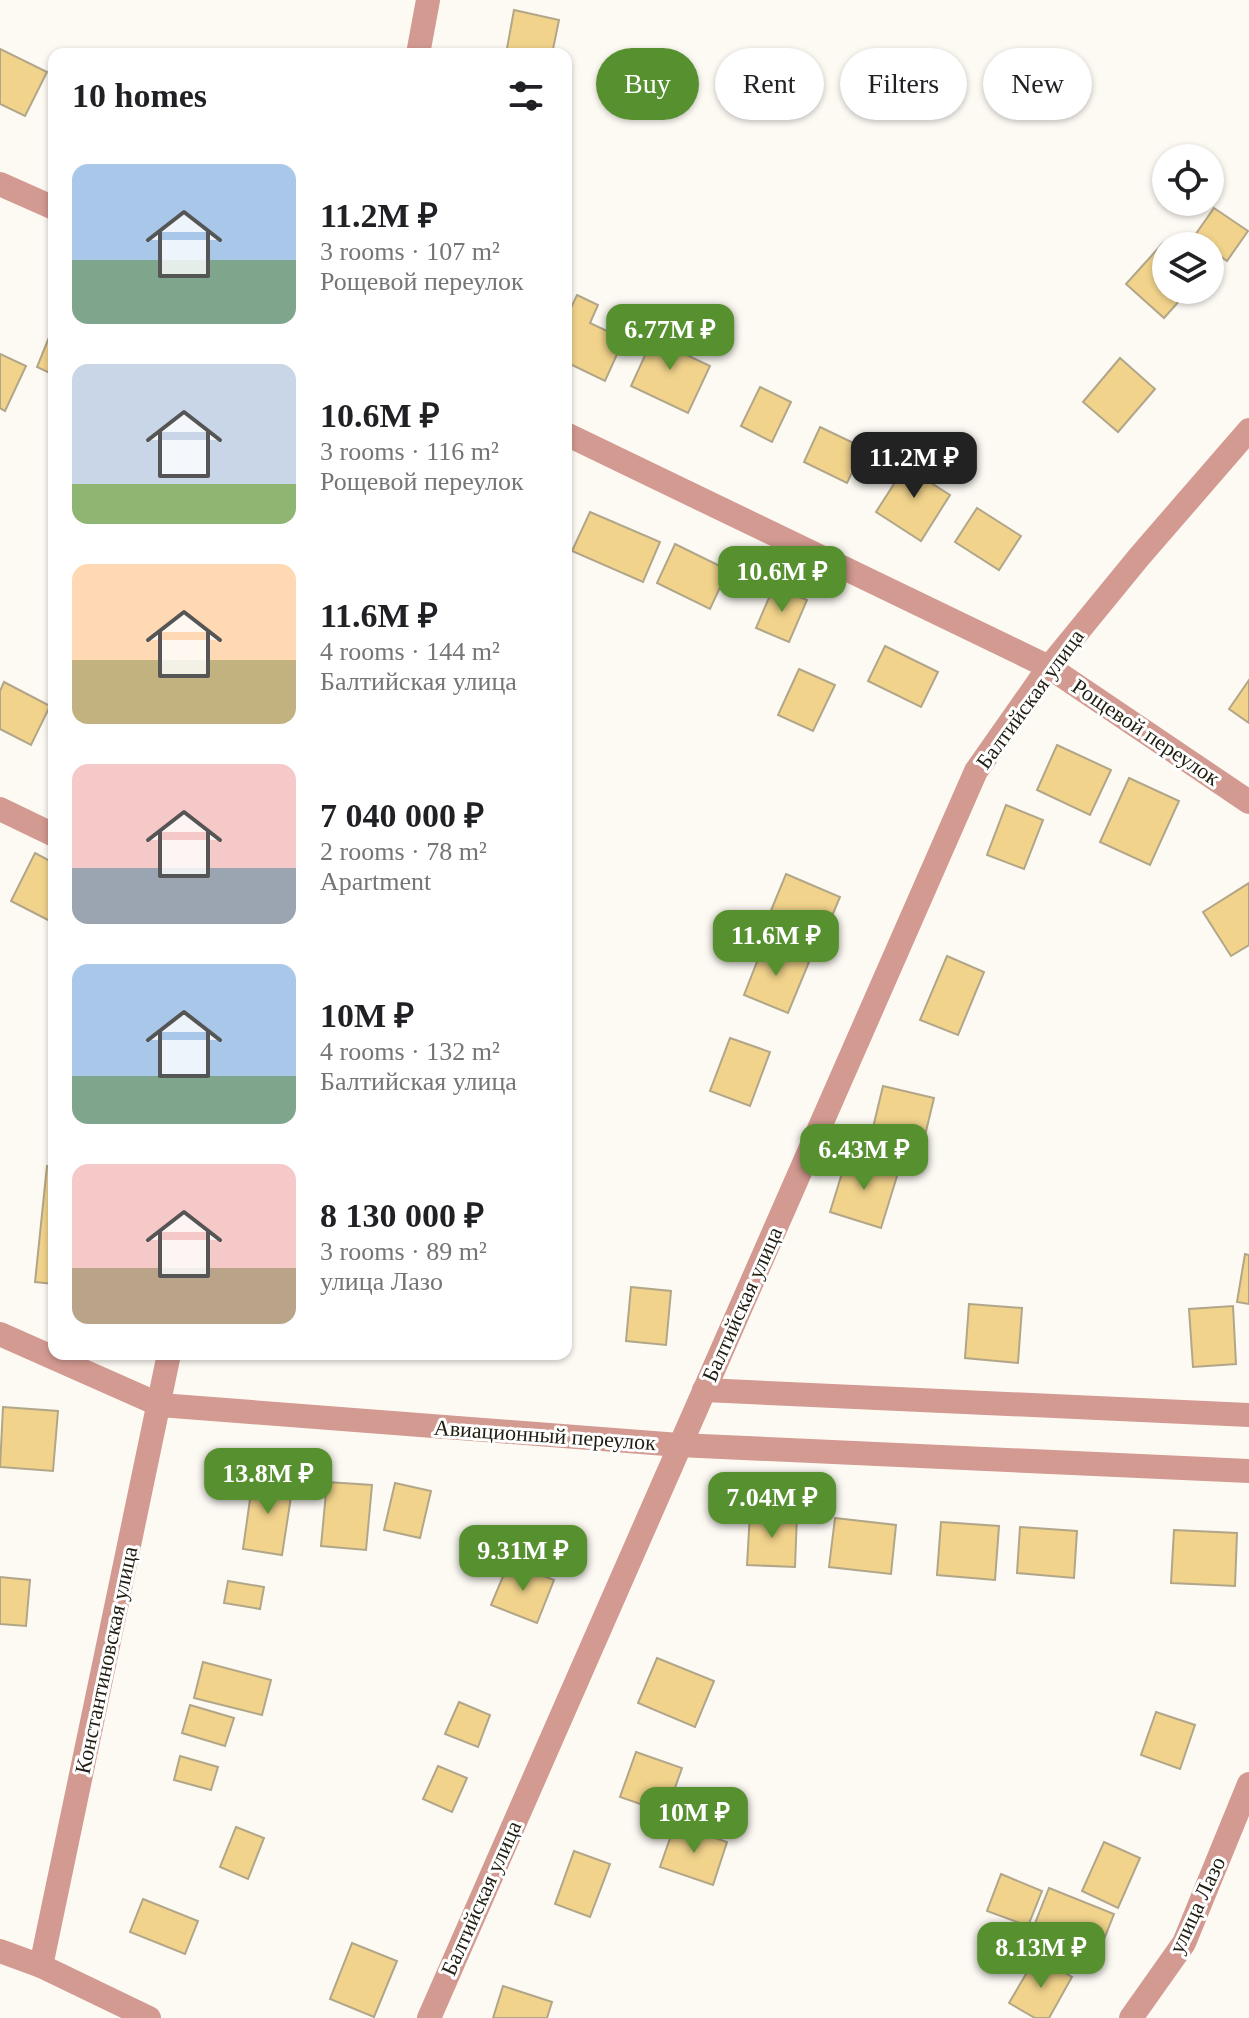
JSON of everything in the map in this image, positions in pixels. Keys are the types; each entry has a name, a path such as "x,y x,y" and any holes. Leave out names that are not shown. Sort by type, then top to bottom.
{"street":[{"path":"419,48 428,0"},
{"path":"0,184 48,205"},
{"name":"Балтийская улица","path":"429,2018 976,771 1049,667 1249,430"},
{"name":"Рощевой переулок","path":"572,437 1049,667 1249,802"},
{"path":"0,809 48,832"},
{"name":"Авиационный переулок","path":"0,1334 48,1355"},
{"name":"Авиационный переулок","path":"59,1360 160,1405 679,1445 1249,1471"},
{"name":"Константиновская улица","path":"41,1966 168,1360"},
{"path":"704,1390 1249,1415"},
{"name":"улица Лазо","path":"1131,2018 1184,1943 1249,1784"},
{"path":"0,1951 41,1966 149,2018"}],"building":[{"path":"514,10 559,20 553,48 507,48"},
{"path":"0,49 47,72 25,116 0,104"},
{"path":"1224,215 1248,231 1227,261 1224,259 1224,232 1197,232 1208,216"},
{"path":"1152,255 1152,304 1176,304 1164,318 1126,284"},
{"path":"577,295 598,305 590,323 624,339 605,381 572,365 572,305"},
{"path":"658,327 681,338 676,350 710,366 688,413 631,386"},
{"path":"48,340 48,372 37,367"},
{"path":"0,354 26,366 5,411 0,408"},
{"path":"1120,358 1155,389 1118,432 1083,402"},
{"path":"760,387 791,402 772,442 741,426"},
{"path":"820,427 864,448 847,483 804,462"},
{"path":"912,456 931,468 925,479 950,495 921,541 876,512"},
{"path":"977,508 1021,536 999,570 955,542"},
{"path":"590,512 660,542 643,582 572,551"},
{"path":"675,544 728,570 710,609 657,583"},
{"path":"774,586 807,600 789,642 756,628"},
{"path":"885,646 938,672 921,707 868,681"},
{"path":"799,669 835,685 813,731 778,715"},
{"path":"1249,680 1249,723 1229,709"},
{"path":"4,682 48,705 31,745 0,729 0,691"},
{"path":"1057,745 1111,770 1090,815 1037,790"},
{"path":"1129,778 1179,801 1150,865 1100,842"},
{"path":"1006,805 1043,820 1024,869 987,855"},
{"path":"35,853 48,860 48,920 11,901"},
{"path":"786,874 840,897 824,935 770,913"},
{"path":"1249,883 1249,945 1231,956 1203,912"},
{"path":"764,944 809,962 788,1013 744,995"},
{"path":"947,956 984,972 958,1035 920,1020"},
{"path":"730,1038 770,1052 750,1106 710,1091"},
{"path":"883,1086 934,1098 922,1148 871,1136"},
{"path":"847,1157 898,1173 881,1228 830,1212"},
{"path":"47,1166 48,1283 35,1282"},
{"path":"1245,1254 1249,1255 1249,1304 1237,1302"},
{"path":"631,1287 671,1291 666,1345 626,1341"},
{"path":"969,1304 1022,1308 1018,1363 965,1358"},
{"path":"1233,1306 1236,1364 1193,1367 1189,1309"},
{"path":"3,1407 58,1411 53,1471 0,1467"},
{"path":"253,1478 293,1484 282,1555 243,1549"},
{"path":"327,1482 372,1485 366,1550 321,1546"},
{"path":"395,1483 431,1491 420,1538 384,1530"},
{"path":"750,1513 797,1515 795,1567 747,1565"},
{"path":"835,1518 896,1525 891,1574 829,1567"},
{"path":"941,1522 999,1526 995,1580 937,1575"},
{"path":"1020,1527 1077,1531 1074,1578 1017,1573"},
{"path":"1174,1530 1237,1533 1235,1586 1171,1583"},
{"path":"509,1562 554,1580 537,1623 491,1605"},
{"path":"0,1577 30,1580 26,1626 0,1624"},
{"path":"228,1581 264,1587 260,1609 224,1603"},
{"path":"657,1658 714,1681 695,1727 638,1703"},
{"path":"203,1662 271,1680 262,1715 194,1698"},
{"path":"459,1702 490,1715 478,1747 445,1734"},
{"path":"190,1705 234,1718 225,1746 182,1733"},
{"path":"1156,1712 1195,1725 1180,1769 1141,1755"},
{"path":"636,1752 682,1768 666,1813 620,1797"},
{"path":"180,1756 218,1767 211,1790 174,1780"},
{"path":"438,1766 467,1778 452,1812 423,1799"},
{"path":"675,1824 727,1842 713,1885 660,1867"},
{"path":"236,1827 264,1838 248,1879 220,1867"},
{"path":"1104,1842 1140,1858 1118,1908 1082,1891"},
{"path":"574,1851 610,1864 590,1917 555,1904"},
{"path":"1001,1874 1042,1891 1028,1926 987,1911"},
{"path":"1049,1888 1114,1914 1097,1957 1032,1931"},
{"path":"143,1899 198,1921 185,1954 130,1932"},
{"path":"352,1943 397,1961 374,2017 330,1999"},
{"path":"1036,1957 1072,1977 1049,2018 1035,2018 1009,2003"},
{"path":"503,1986 552,2002 547,2018 493,2018"}]}
